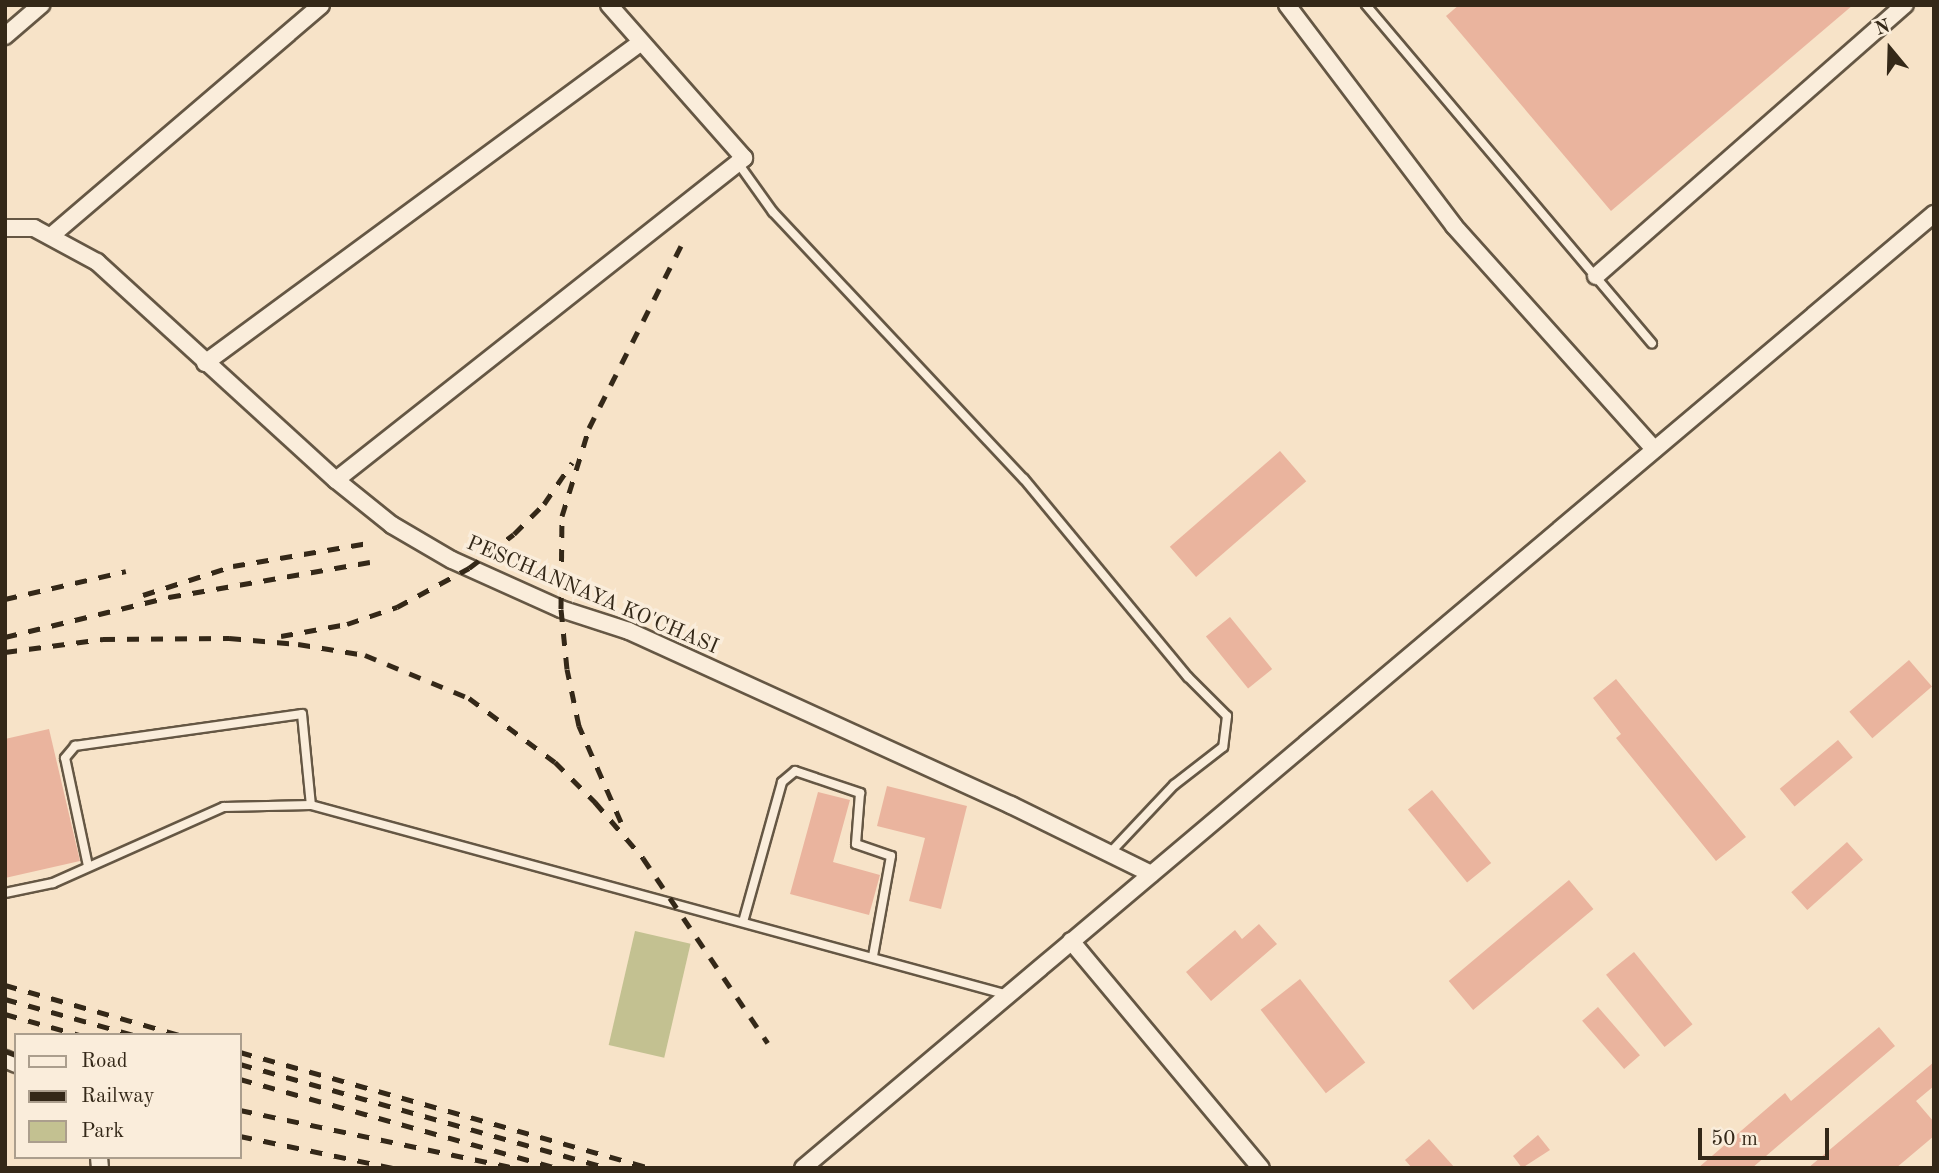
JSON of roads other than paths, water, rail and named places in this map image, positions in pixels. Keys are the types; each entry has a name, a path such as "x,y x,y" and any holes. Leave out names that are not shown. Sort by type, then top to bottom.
{"street":[{"path":"5,36 41,5"},
{"path":"51,236 321,5"},
{"path":"336,480 744,158 639,43 609,5"},
{"path":"1287,5 1454,226 1654,449"},
{"path":"1596,276 1905,5"},
{"path":"205,363 639,43"},
{"path":"803,1168 1934,214"},
{"name":"PESCHANNAYA KO'CHASI","path":"5,228 34,228 97,261 205,363 336,480 392,525 460,564 561,609 629,631 1151,874"},
{"path":"1071,941 1261,1168"}],"lane":[{"path":"1366,5 1652,343"},
{"path":"738,163 773,212 1024,479 1188,677 1227,716 1223,747 1174,785 1109,854"},
{"path":"88,866 65,758 75,746 302,714 311,806"},
{"path":"743,922 782,782 795,771 860,793 856,844 891,856 873,956"},
{"path":"5,892 53,883 224,807 311,806 873,956 1008,995"}],"railway":[{"path":"621,822 579,726 567,669 561,609 562,516 589,428 681,246"},
{"path":"281,636 347,624 397,607 469,568 514,534 544,504 572,463"},
{"path":"143,595 233,566 368,543"},
{"path":"5,637 169,597 370,562"},
{"path":"5,599 126,571"},
{"path":"5,652 103,639 229,638 298,644 365,655 469,698 555,762 595,802 643,858 768,1043"},
{"path":"5,985 172,1033"},
{"path":"5,999 127,1033"},
{"path":"5,1014 72,1033"},
{"path":"5,1051 14,1054"},
{"path":"242,1053 649,1168"},
{"path":"242,1065 608,1168"},
{"path":"242,1080 557,1168"},
{"path":"242,1110 516,1168"},
{"path":"242,1136 393,1168"}]}
